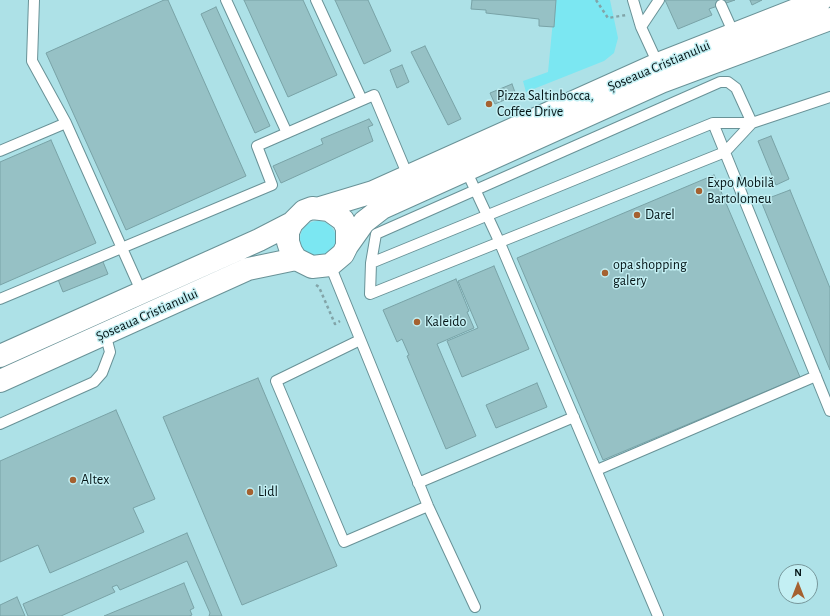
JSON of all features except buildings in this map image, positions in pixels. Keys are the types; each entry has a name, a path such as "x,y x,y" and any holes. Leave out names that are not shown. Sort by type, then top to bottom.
{"street":[{"name":"Șoseaua Cristianului","path":"0,356 259,240 292,223 304,211 320,208 373,192 658,64 821,0"},
{"name":"Șoseaua Cristianului","path":"330,265 338,260 364,222 382,208 660,82 830,19"},
{"path":"320,208 329,210 343,220 348,237 347,246"},
{"path":"292,223 288,232 288,242 296,259 312,267 330,265"},
{"name":"Șoseaua Cristianului","path":"0,380 248,269 296,259"}],"lane":[{"path":"34,0 32,61 66,123 142,293"},
{"path":"226,0 287,133"},
{"path":"316,0 362,100"},
{"path":"633,0 642,27 658,64"},
{"path":"642,27 659,0"},
{"path":"721,5 734,34"},
{"path":"720,82 728,82 736,88 752,123 725,152 499,241 370,294 371,263 376,234 720,82"},
{"path":"0,299 272,185 257,146 374,95 408,176"},
{"path":"371,263 713,123 752,123 830,97"},
{"path":"0,151 66,123"},
{"path":"713,123 830,411"},
{"path":"466,170 488,215 658,616"},
{"path":"330,265 418,483 475,607"},
{"path":"0,424 94,382 102,373 110,352 105,333"},
{"path":"360,340 276,381 344,542 428,506"},
{"path":"596,470 816,376"},
{"path":"418,483 574,417"}],"path":[{"path":"596,0 608,18 637,13"}],"shaded area":[{"path":"0,0 830,0 830,616 0,616"},
{"path":"555,0 610,0 618,38 614,53 604,61 526,92 523,81 548,72"},
{"path":"322,221 331,226 335,232 335,246 331,252 322,257 314,257 305,252 301,246 300,235 305,226 311,222"}],"place":[{"name":"Pizza Saltinbocca, Coffee Drive","path":"489,104"},
{"name":"Expo Mobilă Bartolomeu","path":"699,191"},
{"name":"Darel","path":"637,215"},
{"name":"opa shopping galery","path":"605,273"},
{"name":"Kaleido","path":"417,322"},
{"name":"Altex","path":"73,480"},
{"name":"Lidl","path":"250,492"}]}
